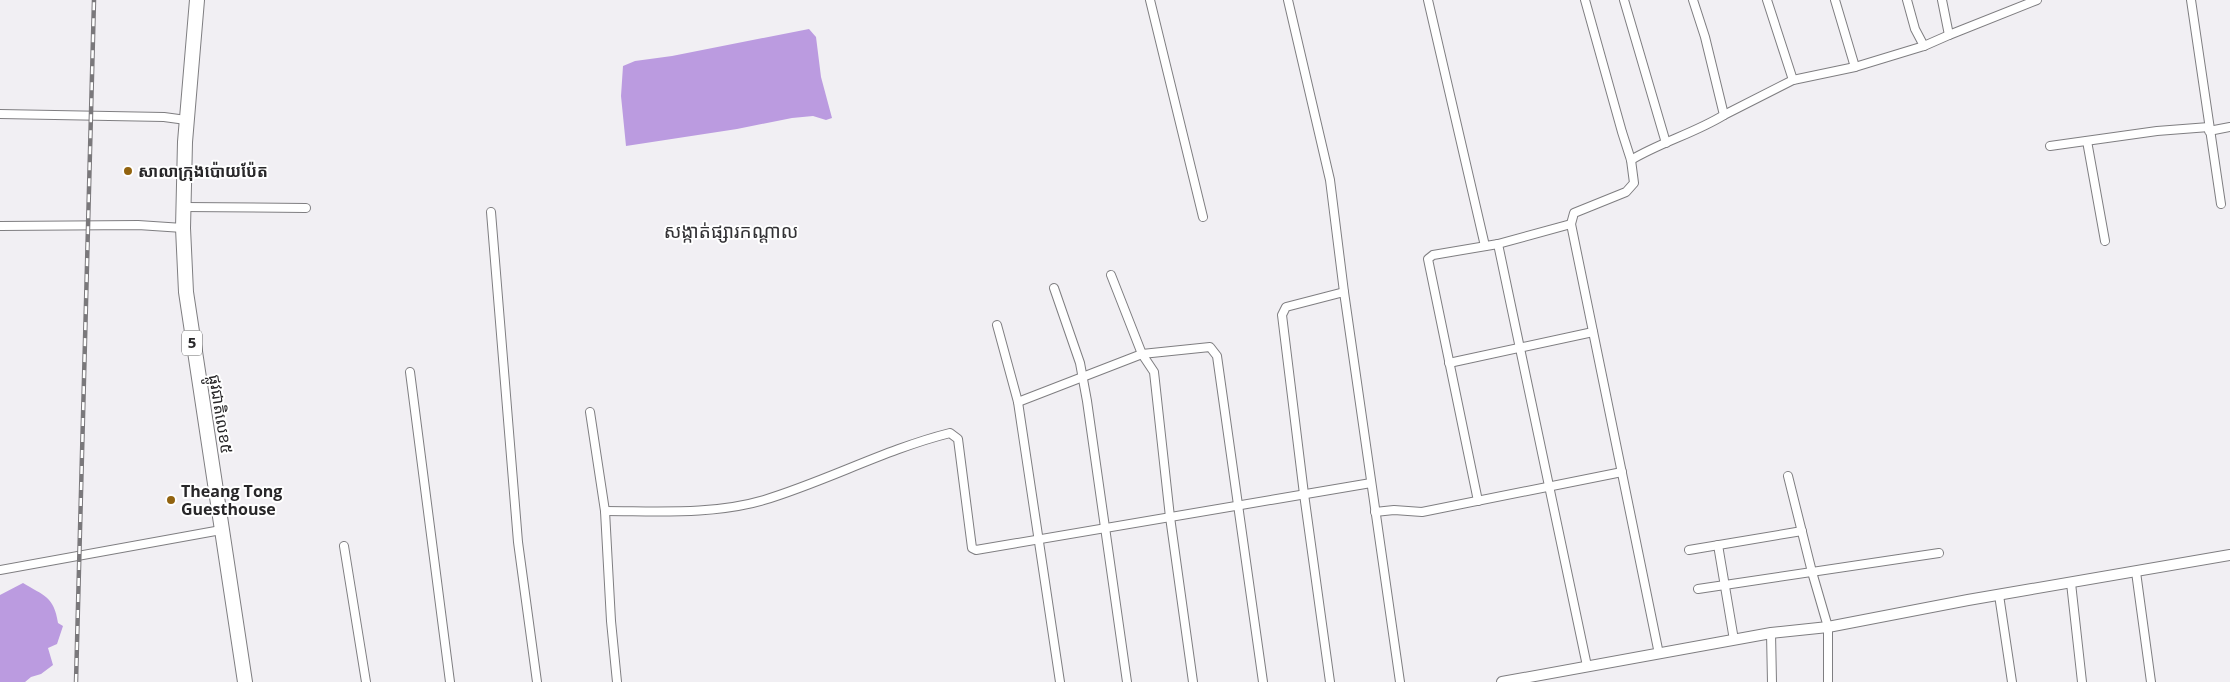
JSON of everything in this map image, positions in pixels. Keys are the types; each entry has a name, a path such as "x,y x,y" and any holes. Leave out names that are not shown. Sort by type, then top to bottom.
{"highway":[{"name":"ផ្លូវជាតិលេខ៥","path":"197,0 186,120 183,228 186,292 245,682"}],"street":[{"path":"1150,0 1203,217"},
{"path":"1288,0 1330,180 1344,292 1400,682"},
{"path":"1428,0 1485,246"},
{"path":"1585,0 1631,160 1634,177 1633,186 1626,192 1574,213 1571,224 1659,654"},
{"path":"1624,0 1666,143"},
{"path":"1693,0 1705,37 1724,116"},
{"path":"1767,0 1793,80"},
{"path":"1835,0 1855,67"},
{"path":"1907,0 1915,29 1924,46"},
{"path":"1942,0 1949,35"},
{"path":"1631,160 1648,150 1706,127 1793,80 1855,67 1924,46 2037,0"},
{"path":"2191,0 2221,204"},
{"path":"0,114 164,117 186,120"},
{"path":"2050,146 2157,131 2230,127"},
{"path":"2087,141 2106,241"},
{"path":"184,207 306,208"},
{"path":"492,212 518,542 537,682"},
{"path":"1478,501 1428,259 1433,255 1498,244 1571,224"},
{"path":"0,226 138,225 183,228"},
{"path":"1498,244 1587,666"},
{"path":"1111,275 1142,354 1154,372 1170,517 1193,682"},
{"path":"1054,288 1082,377 1127,682"},
{"path":"1330,682 1282,315 1286,307 1344,292"},
{"path":"997,325 1018,402 1060,682"},
{"path":"1449,362 1593,332"},
{"path":"1018,402 1142,354 1210,347 1213,349 1217,356 1263,682"},
{"path":"410,372 450,682"},
{"path":"590,412 605,511 611,622 618,682"},
{"path":"605,511 692,512 764,500 888,453 950,434 958,439 972,548 976,550 1371,483"},
{"path":"1376,512 1394,510 1422,512 1622,472"},
{"path":"1788,476 1828,627 1828,682"},
{"path":"0,570 221,530"},
{"path":"1689,550 1802,531"},
{"path":"1718,545 1734,640"},
{"path":"344,546 366,682"},
{"path":"1698,589 1939,553"},
{"path":"1502,682 1771,633 1828,627 2230,555"},
{"path":"2136,572 2151,682"},
{"path":"2071,583 2082,682"},
{"path":"2000,595 2012,682"},
{"path":"1771,633 1772,682"}],"shaded area":[{"path":"809,29 816,37 821,77 832,118 826,120 813,116 792,118 737,129 626,146 621,96 623,66 635,61 672,56"},
{"path":"23,583 42,594 51,602 58,623 63,626 57,644 48,648 53,665 25,682 0,682 0,595"}],"railway":[{"path":"76,682 94,0"}],"place":[{"name":"សាលាក្រុងប៉ោយប៉ែត","path":"128,171"},
{"name":"Theang Tong Guesthouse","path":"171,500"}],"district":[{"name":"សង្កាត់ផ្សារកណ្ដាល","path":"731,231"}]}
